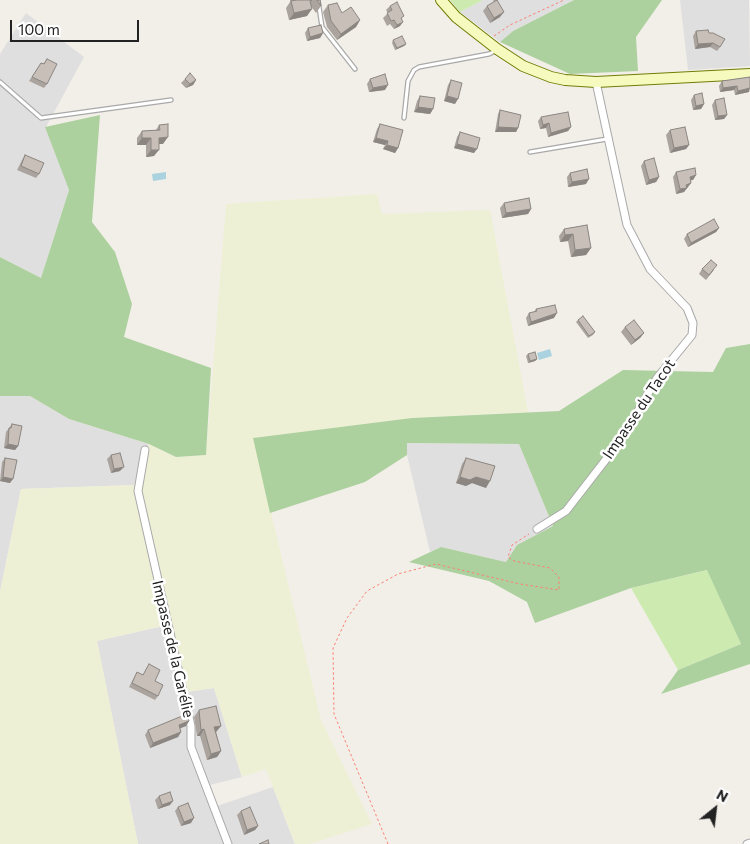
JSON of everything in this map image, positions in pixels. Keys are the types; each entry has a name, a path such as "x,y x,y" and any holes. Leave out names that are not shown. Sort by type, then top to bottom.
{"main road":[{"path":"441,0 456,17 493,46 523,66 550,77 570,81 596,82 750,74"}],"street":[{"name":"Impasse du Tacot","path":"537,529 566,512 621,440 657,378 692,335 693,323 687,308 650,269 627,225 596,82"},
{"name":"Impasse de la Garélie","path":"145,450 138,479 138,491 191,726 191,747 228,844"}],"lane":[{"path":"318,0 322,27 355,69"},
{"path":"404,118 408,81 414,70 419,66 489,54 493,46"},
{"path":"0,82 41,118 171,100"},
{"path":"530,152 607,139"}],"path":[{"path":"493,46 495,35 510,25 564,0"},
{"path":"388,844 334,714 333,648 347,618 367,591 398,574 436,564 520,584 559,590 559,577 550,568 514,561 508,556 512,545 537,529"}],"shaded area":[{"path":"483,0 574,0 513,31 500,42 460,12"},
{"path":"680,0 749,0 750,66 688,70"},
{"path":"26,13 84,57 46,127 69,190 41,278 0,257 0,54"},
{"path":"0,396 30,396 69,419 149,444 134,485 21,489 0,592"},
{"path":"407,443 519,444 553,526 517,545 506,562 441,547 430,552 407,455"},
{"path":"172,624 186,692 214,688 242,777 210,785 217,806 273,787 295,844 138,844 97,641"}],"green space":[{"path":"450,0 483,0 460,12"},
{"path":"574,0 662,0 636,37 638,71 570,74 500,42 513,31"},
{"path":"100,115 92,222 115,252 132,304 124,337 211,368 206,455 176,457 149,444 69,419 30,396 0,396 0,257 41,278 69,190 45,127"},
{"path":"377,194 382,214 490,210 528,412 412,418 253,438 321,720 372,824 310,844 295,844 266,769 242,777 214,688 186,692 171,624 97,641 138,844 0,844 0,592 21,489 134,485 149,444 176,457 206,455 226,204"},
{"path":"750,344 750,664 661,694 678,670 741,644 707,570 631,588 535,623 527,602 489,581 409,562 441,547 506,562 517,545 553,526 519,444 407,443 407,455 365,482 270,513 253,438 412,418 559,411 623,370 713,372 726,348"},
{"path":"708,570 741,644 678,670 631,588"}],"water":[{"path":"166,172 166,179 153,181 152,174"},
{"path":"550,349 552,356 539,360 537,353"}],"building":[{"path":"312,0 310,1 312,9 294,13 291,1"},
{"path":"497,0 504,12 494,18 487,6"},
{"path":"397,2 404,16 401,18 403,22 397,25 394,20 391,21 387,13 392,10 390,6"},
{"path":"337,3 342,13 351,7 360,20 341,34 331,21 328,5"},
{"path":"321,25 323,33 310,37 308,28"},
{"path":"708,30 709,33 725,39 720,47 713,43 698,44 696,31"},
{"path":"402,36 406,44 397,48 393,40"},
{"path":"47,59 57,64 47,84 32,77 41,63 44,64"},
{"path":"190,73 196,80 190,84 185,79"},
{"path":"385,74 388,85 373,88 370,79"},
{"path":"750,77 750,88 738,91 737,86 723,88 722,81"},
{"path":"451,80 462,83 458,99 447,96"},
{"path":"702,93 704,104 696,106 694,95"},
{"path":"420,96 435,98 433,109 418,107"},
{"path":"724,98 727,115 718,116 715,100"},
{"path":"500,110 521,115 518,128 498,127"},
{"path":"568,112 571,127 551,133 549,123 543,125 541,117"},
{"path":"168,124 168,137 159,138 159,150 151,150 151,138 142,138 142,131 160,130 159,125"},
{"path":"380,124 403,130 398,148 387,145 388,141 376,138"},
{"path":"685,127 689,145 674,148 670,130"},
{"path":"460,132 480,138 477,149 457,144"},
{"path":"25,155 44,163 39,174 21,166"},
{"path":"654,158 659,177 649,180 644,161"},
{"path":"695,168 696,175 690,177 691,183 686,185 687,188 680,189 676,172"},
{"path":"587,169 589,179 572,182 570,173"},
{"path":"529,198 531,209 506,213 504,203"},
{"path":"714,219 719,228 691,243 687,234"},
{"path":"587,225 591,248 575,250 573,234 565,235 564,229"},
{"path":"711,260 717,265 709,275 702,269"},
{"path":"555,305 557,313 531,322 529,313 537,311 536,309"},
{"path":"583,316 595,332 589,336 578,320"},
{"path":"634,320 644,333 635,340 625,327"},
{"path":"535,352 537,359 530,361 528,354"},
{"path":"12,424 22,426 18,446 8,444 9,428 11,428"},
{"path":"120,453 124,467 114,469 111,455"},
{"path":"5,458 17,460 13,479 3,477"},
{"path":"466,458 495,466 490,481 476,477 470,480 460,477"},
{"path":"149,664 160,670 155,681 163,685 158,696 132,683 137,672 143,675"},
{"path":"216,706 221,726 214,727 221,751 211,754 204,729 201,730 199,710"},
{"path":"187,714 189,721 179,725 181,732 153,743 148,730"},
{"path":"170,792 173,801 162,805 159,796"},
{"path":"188,803 194,818 184,822 178,807"},
{"path":"250,807 258,826 247,830 241,811"},
{"path":"268,840 269,844 259,844"}]}
